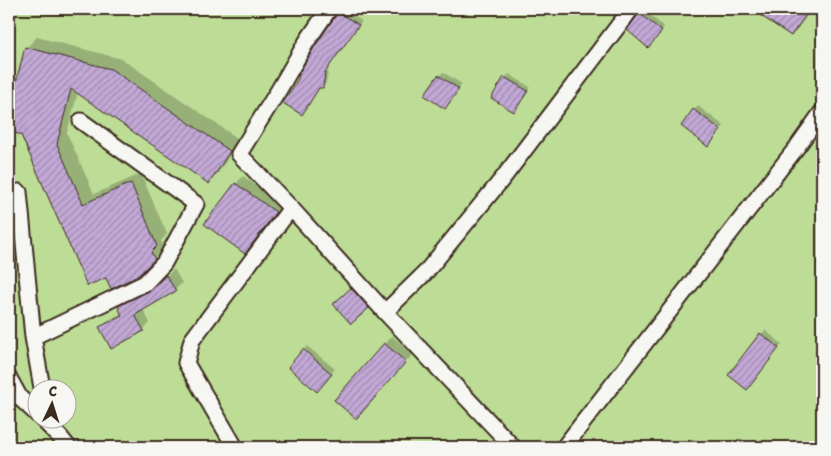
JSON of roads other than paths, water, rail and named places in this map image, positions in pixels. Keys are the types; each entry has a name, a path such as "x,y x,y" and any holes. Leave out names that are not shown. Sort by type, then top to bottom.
{"lane":[{"path":"329,9 307,41 240,154 385,312 513,447"},
{"path":"385,312 425,273 503,178 631,9"},
{"path":"564,447 797,147 822,112"},
{"path":"33,337 145,283 164,263 196,204 81,121"},
{"path":"19,192 33,337 40,378"},
{"path":"235,447 186,363 192,340 291,208"},
{"path":"9,378 20,398 28,406"},
{"path":"51,428 64,442"},
{"path":"58,428 64,442"}]}
